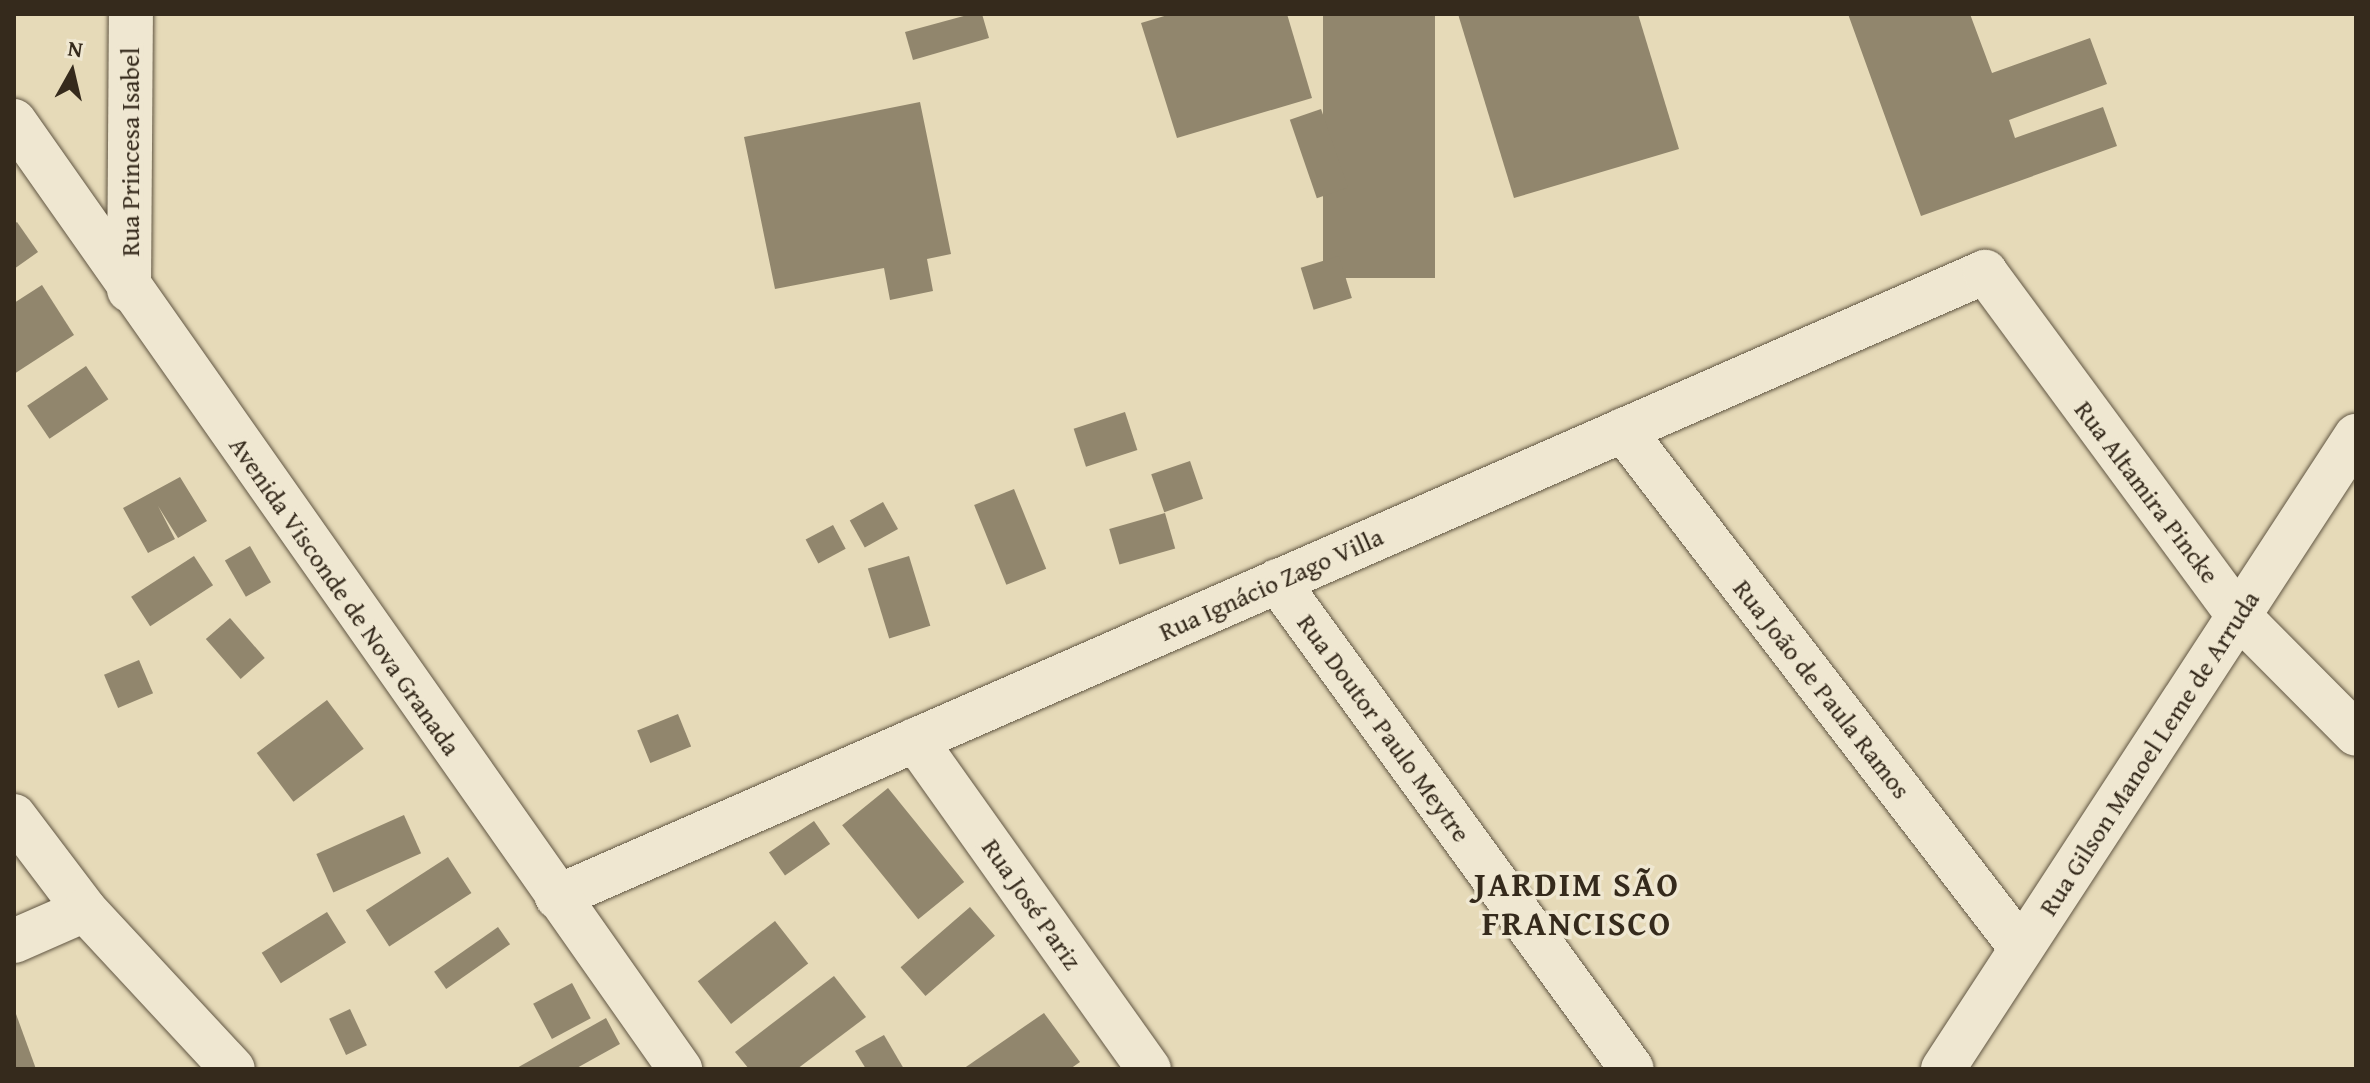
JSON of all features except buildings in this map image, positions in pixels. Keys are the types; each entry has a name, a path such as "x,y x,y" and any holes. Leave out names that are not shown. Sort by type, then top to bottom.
{"street":[{"name":"Rua Princesa Isabel","path":"129,290 131,14"},
{"name":"Avenida Visconde de Nova Granada","path":"14,121 129,290 680,1069"},
{"name":"Rua Ignácio Zago Villa","path":"557,897 1985,272"},
{"name":"Rua Altamira Pincke","path":"1985,272 2239,616 2356,734"},
{"name":"Rua João de Paula Ramos","path":"1623,430 2021,948"},
{"name":"Rua Gilson Manoel Leme de Arruda","path":"1943,1069 2356,436"},
{"name":"Rua Doutor Paulo Meytre","path":"1277,581 1632,1069"},
{"name":"Rua José Pariz","path":"915,740 1149,1069"},
{"path":"14,816 85,910 233,1069"},
{"path":"14,941 85,910"}],"district":[{"name":"JARDIM SÃO FRANCISCO","path":"1577,902"}]}
